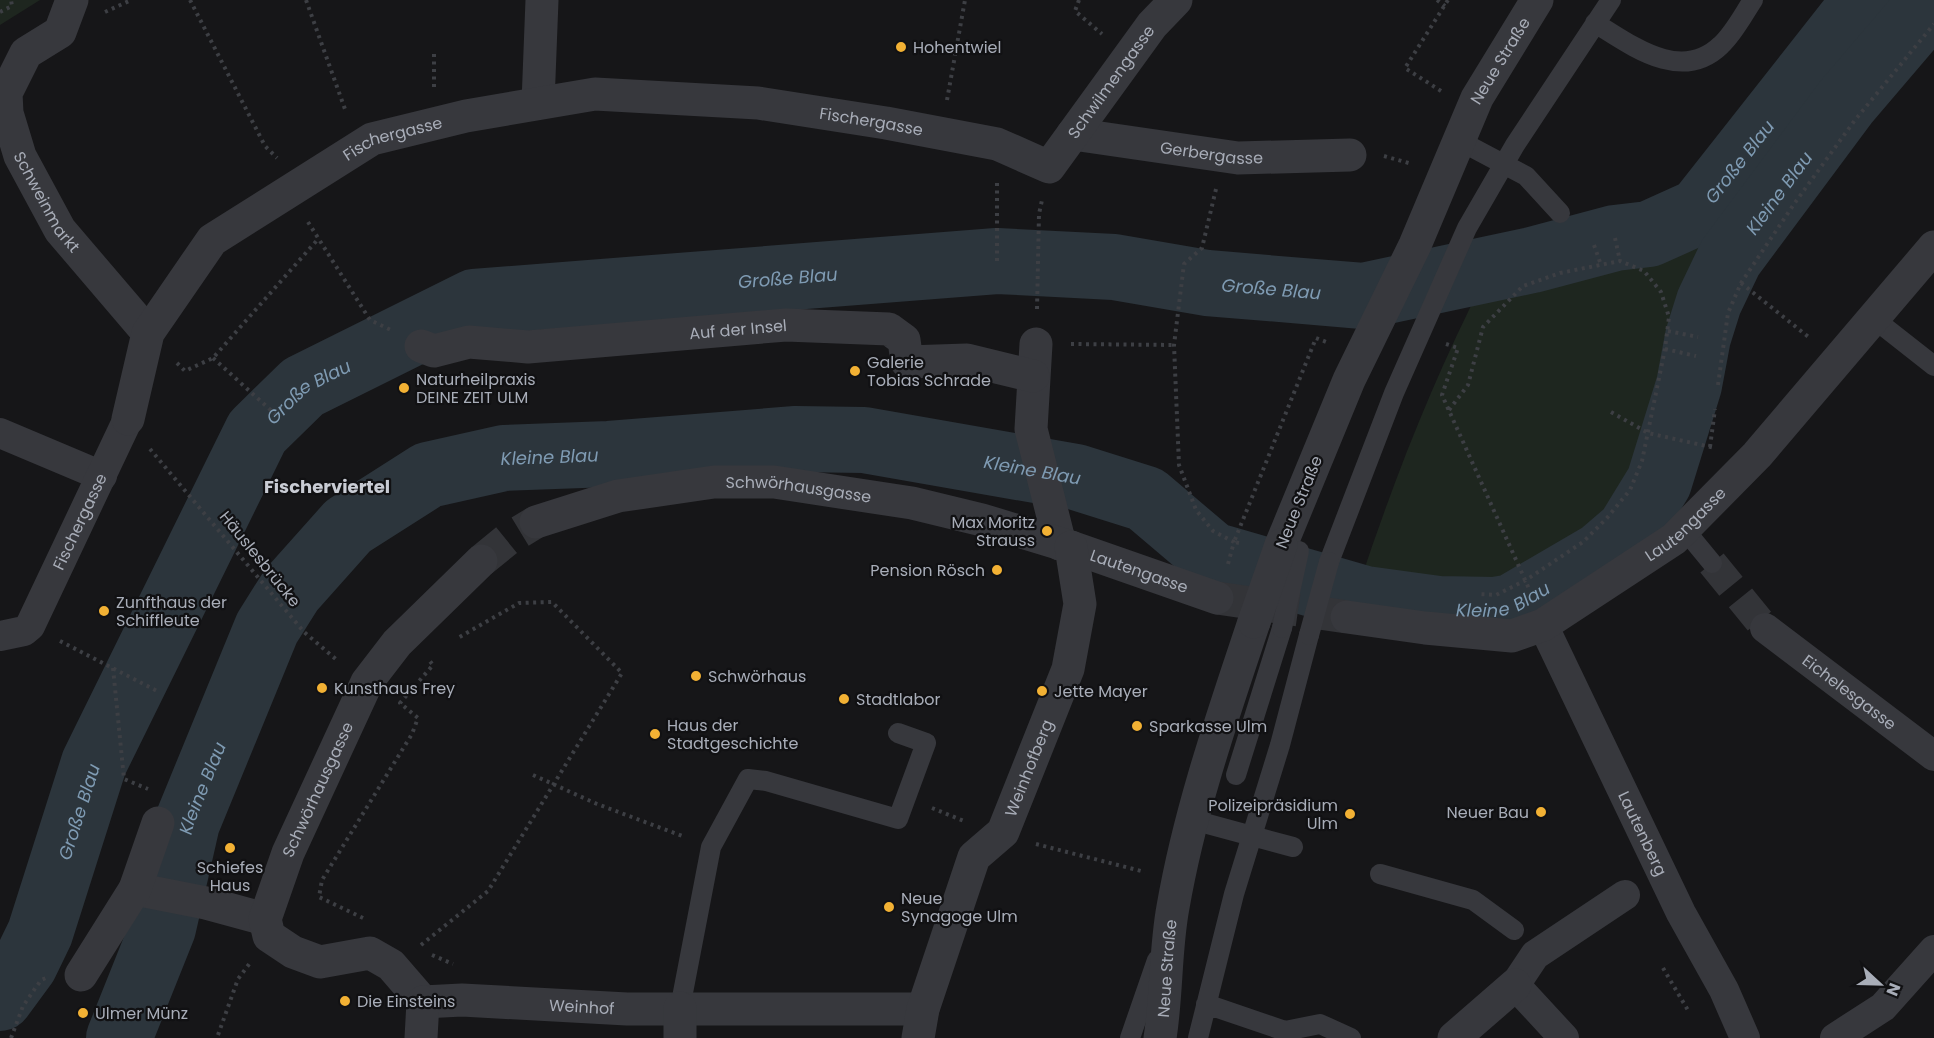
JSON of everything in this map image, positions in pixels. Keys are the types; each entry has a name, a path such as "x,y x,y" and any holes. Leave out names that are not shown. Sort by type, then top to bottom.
{"street":[{"name":"Schweinmarkt","path":"72,0 60,32 26,53 6,93 7,112 20,156 60,230 148,333"},
{"path":"538,103 542,0"},
{"name":"Neue Straße","path":"1160,1038 1170,924 1193,820 1268,625 1290,548 1300,494 1360,355 1409,256 1477,98 1537,0"},
{"name":"Schwilmengasse","path":"1049,167 1171,2"},
{"name":"Fischergasse","path":"30,626 128,419 148,333 212,240 372,139 466,116 595,94 758,103 941,132 997,144 1049,167"},
{"name":"Gerbergasse","path":"1072,134 1238,158 1350,155"},
{"name":"Lautengasse","path":"1347,617 1425,628 1512,636 1544,625 1674,539 1757,455 1934,247"},
{"name":"Auf der Insel","path":"421,346 434,351 469,342 528,347 786,325 889,328 904,340 907,362 1034,360"},
{"name":"Weinhofberg","path":"920,1023 974,857 1003,832 1068,669 1080,604 1031,429 1034,360"},
{"path":"0,433 102,476"},
{"name":"Schwörhausgasse","path":"536,522 618,496 714,482 774,482 912,503 1065,546"},
{"name":"Lautengasse","path":"1065,546 1217,598"},
{"name":"Schwörhausgasse","path":"267,927 288,853 367,682 397,644 481,561"},
{"name":"Lautenberg","path":"1544,625 1677,903 1724,990 1745,1038"},
{"path":"0,636 24,631 30,626"},
{"name":"Eichelesgasse","path":"1765,628 1934,756"},
{"path":"65,976 141,891 158,823"},
{"path":"141,891 206,903 267,927 293,952 320,962 370,953 391,965 423,1002 421,1038"},
{"path":"1454,1038 1515,985 1534,953 1624,895"},
{"path":"1835,1038 1883,1007 1934,950"},
{"path":"1515,985 1564,1038"},
{"name":"Weinhof","path":"423,1002 462,1000 627,1009 680,1023 920,1023"}],"lane":[{"path":"1198,1038 1251,836 1280,745 1329,562 1359,480 1457,250 1504,163 1611,0"},
{"path":"1595,23 1657,59 1690,60 1709,54 1719,47 1753,0"},
{"path":"1458,140 1526,176 1560,213"},
{"path":"1873,318 1934,366"},
{"path":"1684,529 1712,563"},
{"path":"1236,775 1268,625"},
{"path":"680,1023 711,847 748,779 766,781 898,819 926,743 898,733"},
{"path":"1193,820 1293,847"},
{"path":"1380,874 1473,900 1514,930"},
{"path":"1130,1038 1170,924"},
{"path":"1206,1004 1284,1034 1320,1024 1351,1038"}],"path":[{"path":"0,12 12,6 11,0"},
{"path":"190,0 264,146 296,188 319,238 370,320 381,325"},
{"path":"306,0 346,112 372,139"},
{"path":"941,132 965,0"},
{"path":"1079,0 1075,11 1106,38"},
{"path":"1437,0 1445,6"},
{"path":"1437,100 1442,89 1405,68 1448,0"},
{"path":"1718,385 1728,313 1741,283 1794,204 1855,120 1934,24"},
{"path":"997,144 997,261"},
{"path":"1409,163 1413,152"},
{"path":"1350,155 1365,175 1376,154 1444,174"},
{"path":"1224,156 1202,248 1184,264 1174,345 1179,465 1196,510 1213,531 1237,542"},
{"path":"1037,299 1039,214"},
{"path":"148,333 185,371 213,358 319,238"},
{"path":"1615,238 1620,261"},
{"path":"1594,245 1601,265"},
{"path":"1449,410 1468,386 1482,327 1523,286 1560,273 1620,261 1644,272 1661,292 1669,316 1668,331 1642,460 1630,490 1607,518 1582,542 1526,580 1496,595 1473,594"},
{"path":"1741,283 1837,361"},
{"path":"1668,331 1698,337"},
{"path":"1232,552 1316,338 1360,355"},
{"path":"1443,343 1458,348 1442,395 1529,589"},
{"path":"1034,360 1174,345"},
{"path":"1665,350 1696,356"},
{"path":"213,358 275,414"},
{"path":"1611,412 1648,434 1687,442"},
{"name":"Häuslesbrücke","path":"128,419 303,632 367,682"},
{"path":"463,969 418,948 488,891 622,673 552,602 519,603 478,625"},
{"path":"30,626 159,692"},
{"path":"373,923 320,897 322,880 412,734 418,718 400,703 433,665"},
{"path":"113,668 124,779"},
{"path":"533,775 605,807 711,847"},
{"path":"939,812 963,821"},
{"path":"1034,844 1130,868"},
{"path":"218,1035 238,979 267,927"},
{"path":"1663,968 1689,1012"},
{"path":"11,1038 24,1006 41,980 65,976"}],"shaded area":[{"path":"0,0 40,0 0,25"},
{"path":"1721,212 1732,219 1693,307 1650,481 1595,550 1541,581 1495,598 1414,594 1359,585 1416,430 1448,354 1484,280 1630,252 1663,241"}],"waterway":[{"name":"Große Blau","path":"0,998 25,964 40,933 94,763 257,432 303,387 474,302 997,261 1114,267 1207,283 1363,296 1532,260 1615,238 1649,234 1700,211 1866,0"},
{"name":"Kleine Blau","path":"119,1038 163,928 187,823 267,628 291,590 348,526 428,475 504,458 609,454 796,439 864,440 1076,477 1146,499 1212,555 1365,599 1438,609 1495,610 1512,607 1601,555 1629,531 1659,482 1689,385 1698,337 1709,302 1730,258 1846,102 1933,0"}],"tunnel":[{"path":"481,561 508,539 536,522"},
{"path":"1712,563 1765,628"},
{"path":"1217,598 1347,617"}],"place":[{"name":"Hohentwiel","path":"901,47"},
{"name":"Galerie Tobias Schrade","path":"855,371"},
{"name":"Naturheilpraxis DEINE ZEIT ULM","path":"404,388"},
{"name":"Max Moritz Strauss","path":"1047,531"},
{"name":"Pension Rösch","path":"997,570"},
{"name":"Zunfthaus der Schiffleute","path":"104,611"},
{"name":"Schwörhaus","path":"696,676"},
{"name":"Kunsthaus Frey","path":"322,688"},
{"name":"Jette Mayer","path":"1042,691"},
{"name":"Stadtlabor","path":"844,699"},
{"name":"Sparkasse Ulm","path":"1137,726"},
{"name":"Haus der Stadtgeschichte","path":"655,734"},
{"name":"Neuer Bau","path":"1541,812"},
{"name":"Polizeipräsidium Ulm","path":"1350,814"},
{"name":"Schiefes Haus","path":"230,848"},
{"name":"Neue Synagoge Ulm","path":"889,907"},
{"name":"Die Einsteins","path":"345,1001"},
{"name":"Ulmer Münz","path":"83,1013"}],"district":[{"name":"Fischerviertel","path":"327,486"}]}
